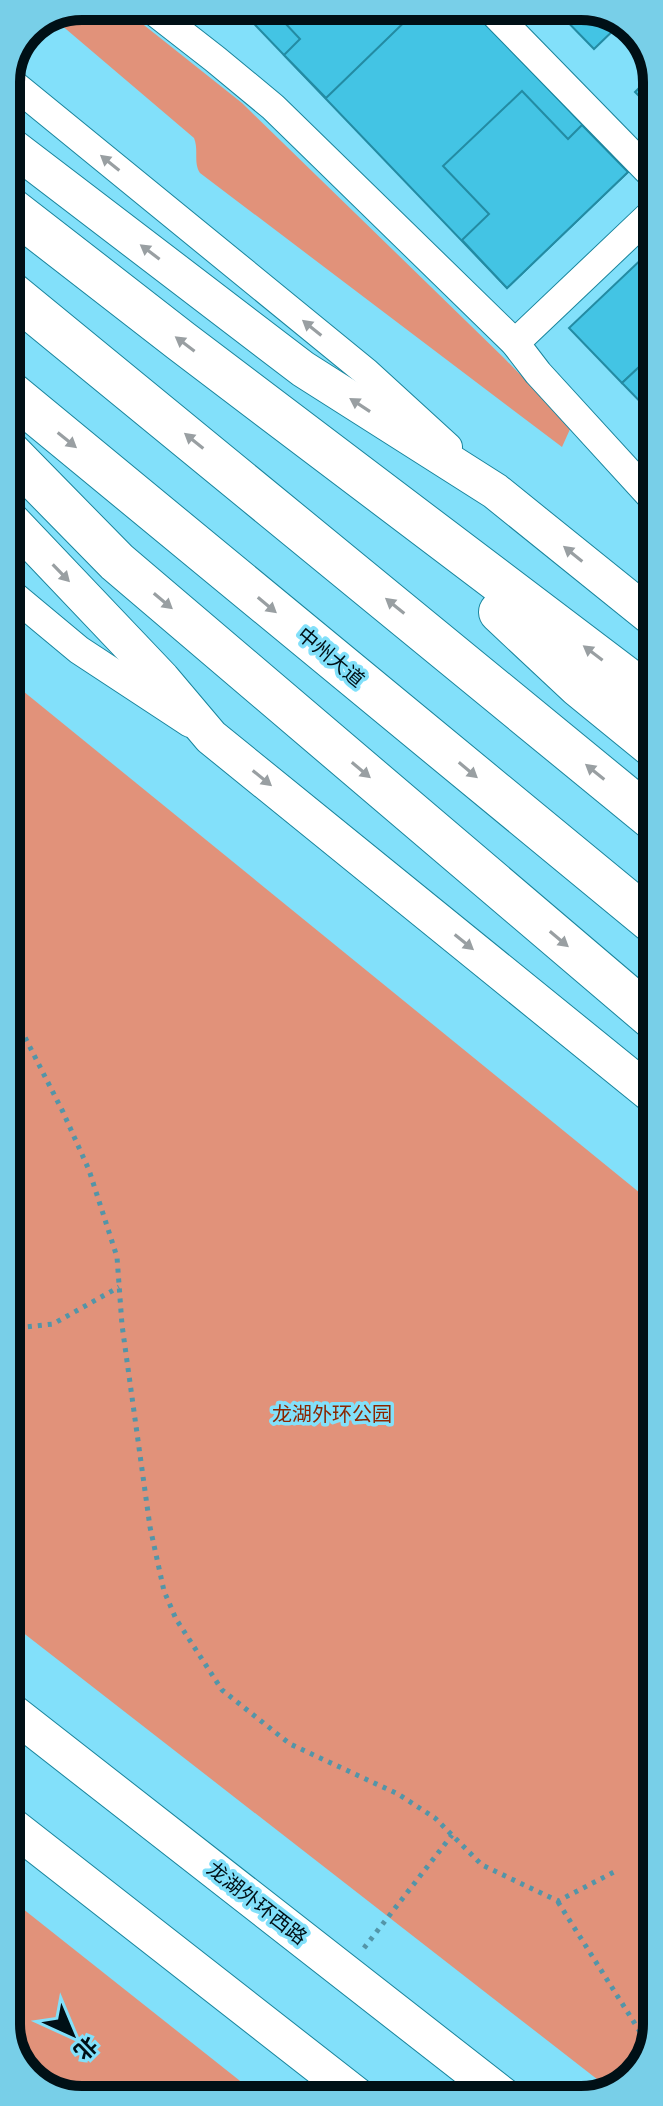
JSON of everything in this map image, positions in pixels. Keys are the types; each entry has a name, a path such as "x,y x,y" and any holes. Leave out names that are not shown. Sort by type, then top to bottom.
{"highway":[{"path":"20,216 643,691"},
{"path":"20,300 643,811"},
{"name":"中州大道","path":"20,401 643,914"},
{"path":"326,451 579,686 643,738"},
{"path":"20,463 117,562 643,1010"}],"main road":[{"path":"20,153 303,369 495,491 643,610"},
{"path":"20,530 162,679 211,737 643,1087"},
{"name":"龙湖外环西路","path":"20,1718 491,2086"},
{"path":"20,1832 344,2086"}],"street":[{"path":"165,20 273,107 515,343 538,373 643,488"},
{"path":"501,20 643,166"},
{"path":"20,89 366,372 495,491"},
{"path":"515,343 643,221"},
{"path":"20,601 79,650 211,737"}],"path":[{"path":"20,1028 89,1170 117,1257 122,1325 150,1527 164,1591 176,1619 222,1690 260,1722 290,1744 398,1794 435,1818 482,1865 558,1901 642,2034"},
{"path":"20,1328 53,1324 119,1287"},
{"path":"345,1972 452,1835"},
{"path":"558,1901 614,1872"}],"green space":[{"path":"82,20 138,20 242,103 571,427 562,447 200,173 194,138 60,24"},
{"name":"龙湖外环公园","path":"20,689 643,1195 643,2024 640,2044 630,2062 615,2076 601,2082 20,1630"},
{"path":"20,1907 246,2086 78,2086 58,2081 41,2071 30,2058 22,2040"}],"building":[{"path":"250,20 482,20 628,172 507,288"},
{"path":"282,20 407,20 326,98 284,55 300,39"},
{"path":"566,20 593,21 614,30 594,49"},
{"path":"643,84 643,100 635,92"},
{"path":"522,91 568,139 582,125 628,172 507,288 462,240 489,214 443,166"},
{"path":"643,258 643,363 622,383 569,328"},
{"path":"643,363 643,405 622,383"}]}
